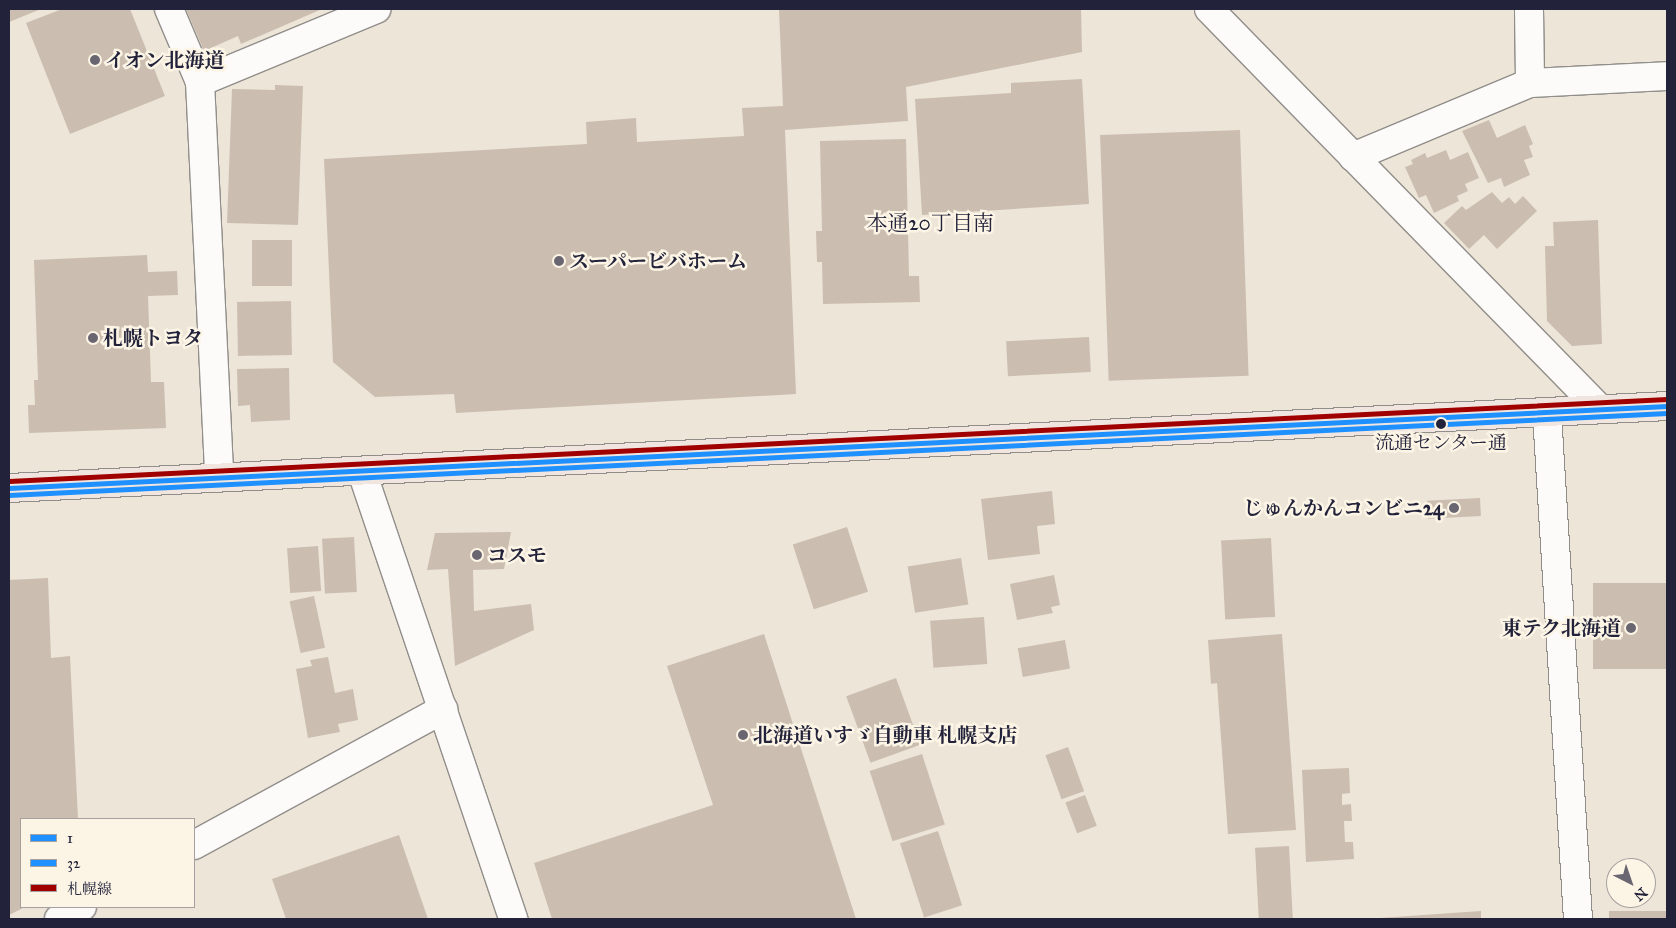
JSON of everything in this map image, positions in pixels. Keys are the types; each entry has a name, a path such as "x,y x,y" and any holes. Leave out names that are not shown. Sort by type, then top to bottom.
{"highway":[{"path":"9,488 1547,414 1667,406"}],"street":[{"path":"169,9 200,82 219,477"},
{"path":"200,82 376,9"},
{"path":"1209,9 1600,410"},
{"path":"1529,9 1530,83"},
{"path":"1353,157 1530,83 1667,76"},
{"path":"1547,414 1578,919"},
{"path":"362,472 513,919"},
{"path":"195,844 442,709"},
{"path":"59,919 80,908"}],"building":[{"path":"9,9 41,9 9,22"},
{"name":"イオン北海道","path":"62,9 130,9 165,96 70,134 26,23"},
{"path":"186,9 322,9 241,44 238,36 204,51"},
{"name":"スーパービバホーム","path":"779,9 1081,9 1082,52 906,87 908,121 785,130 796,394 456,413 454,394 375,397 333,362 324,159 587,144 586,122 636,118 637,142 744,136 742,108 783,106"},
{"path":"1082,79 1089,204 922,215 915,99 1011,93 1011,83"},
{"path":"275,85 303,86 298,225 227,223 232,89 275,90"},
{"path":"1489,120 1497,138 1525,125 1533,144 1529,146 1533,157 1524,160 1530,175 1504,187 1501,178 1488,183 1462,131"},
{"path":"1240,130 1249,376 1109,381 1100,135"},
{"path":"906,139 909,276 919,276 920,302 823,304 822,262 817,262 816,231 822,231 820,141"},
{"path":"1446,150 1450,160 1468,152 1479,178 1465,184 1468,191 1457,196 1459,201 1434,213 1426,195 1419,198 1405,167 1413,164 1411,160 1425,153 1427,158"},
{"path":"1492,192 1502,203 1509,197 1515,204 1523,196 1537,211 1497,249 1484,235 1469,249 1444,223 1462,206 1466,210"},
{"path":"1598,220 1602,344 1572,346 1547,321 1545,246 1554,246 1553,222"},
{"path":"252,240 292,240 292,286 252,286"},
{"name":"札幌トヨタ","path":"147,255 148,272 177,271 178,295 148,296 151,382 164,382 166,428 29,433 28,405 35,405 34,380 38,380 34,260"},
{"path":"291,301 292,355 238,356 237,302"},
{"path":"1089,337 1091,372 1008,376 1006,341"},
{"path":"289,368 290,420 251,422 250,405 238,406 237,369"},
{"path":"1052,491 1055,524 1037,526 1040,554 988,560 981,499"},
{"name":"じゅんかんコンビニ24","path":"1480,498 1481,516 1428,519 1427,501"},
{"path":"847,527 868,592 814,609 793,545"},
{"path":"511,532 504,569 473,570 474,611 531,604 534,630 455,666 448,569 427,570 435,533"},
{"path":"354,537 357,592 325,594 322,539"},
{"path":"1271,538 1275,617 1225,620 1221,541"},
{"path":"318,546 321,591 290,593 287,548"},
{"path":"961,558 968,604 915,613 908,566"},
{"path":"1054,575 1060,605 1051,607 1053,613 1017,620 1010,584"},
{"path":"48,578 51,658 70,656 78,818 20,818 20,908 23,908 9,915 9,580"},
{"name":"東テク北海道","path":"1593,583 1667,583 1667,669 1593,669"},
{"path":"314,596 325,648 301,653 290,601"},
{"path":"984,617 987,664 933,668 930,621"},
{"name":"北海道いすゞ自動車 札幌支店","path":"764,634 856,919 552,919 534,863 713,805 667,666"},
{"path":"1282,634 1296,830 1228,834 1217,683 1211,684 1208,640"},
{"path":"1065,640 1070,669 1023,677 1018,648"},
{"path":"328,657 335,693 353,689 358,720 338,724 340,732 308,738 296,669 312,666 310,660"},
{"path":"896,678 920,745 870,763 846,696"},
{"path":"1068,747 1084,791 1062,799 1045,755"},
{"path":"922,754 945,824 893,841 870,771"},
{"path":"1349,768 1350,793 1342,794 1342,805 1351,804 1352,821 1344,821 1345,842 1353,842 1354,859 1306,862 1302,770"},
{"path":"1085,795 1097,826 1077,833 1065,803"},
{"path":"938,831 962,905 924,918 900,843"},
{"path":"399,835 428,919 286,919 272,879"},
{"path":"1289,846 1293,919 1259,919 1255,848"},
{"path":"1481,911 1481,919 1380,919 1380,918"},
{"path":"1609,911 1667,911 1667,919 1609,919"}],"transit line":[{"name":"札幌線","path":"9,481 1667,399"},
{"name":"1","path":"9,488 1667,406"},
{"name":"32","path":"9,495 1667,413"}],"place":[{"name":"イオン北海道","path":"95,60"},
{"name":"スーパービバホーム","path":"559,261"},
{"name":"札幌トヨタ","path":"93,338"},
{"name":"流通センター通","path":"1441,424"},
{"name":"じゅんかんコンビニ24","path":"1454,508"},
{"name":"コスモ","path":"477,555"},
{"name":"東テク北海道","path":"1631,628"},
{"name":"北海道いすゞ自動車 札幌支店","path":"743,735"}],"district":[{"name":"本通20丁目南","path":"930,223"}]}
